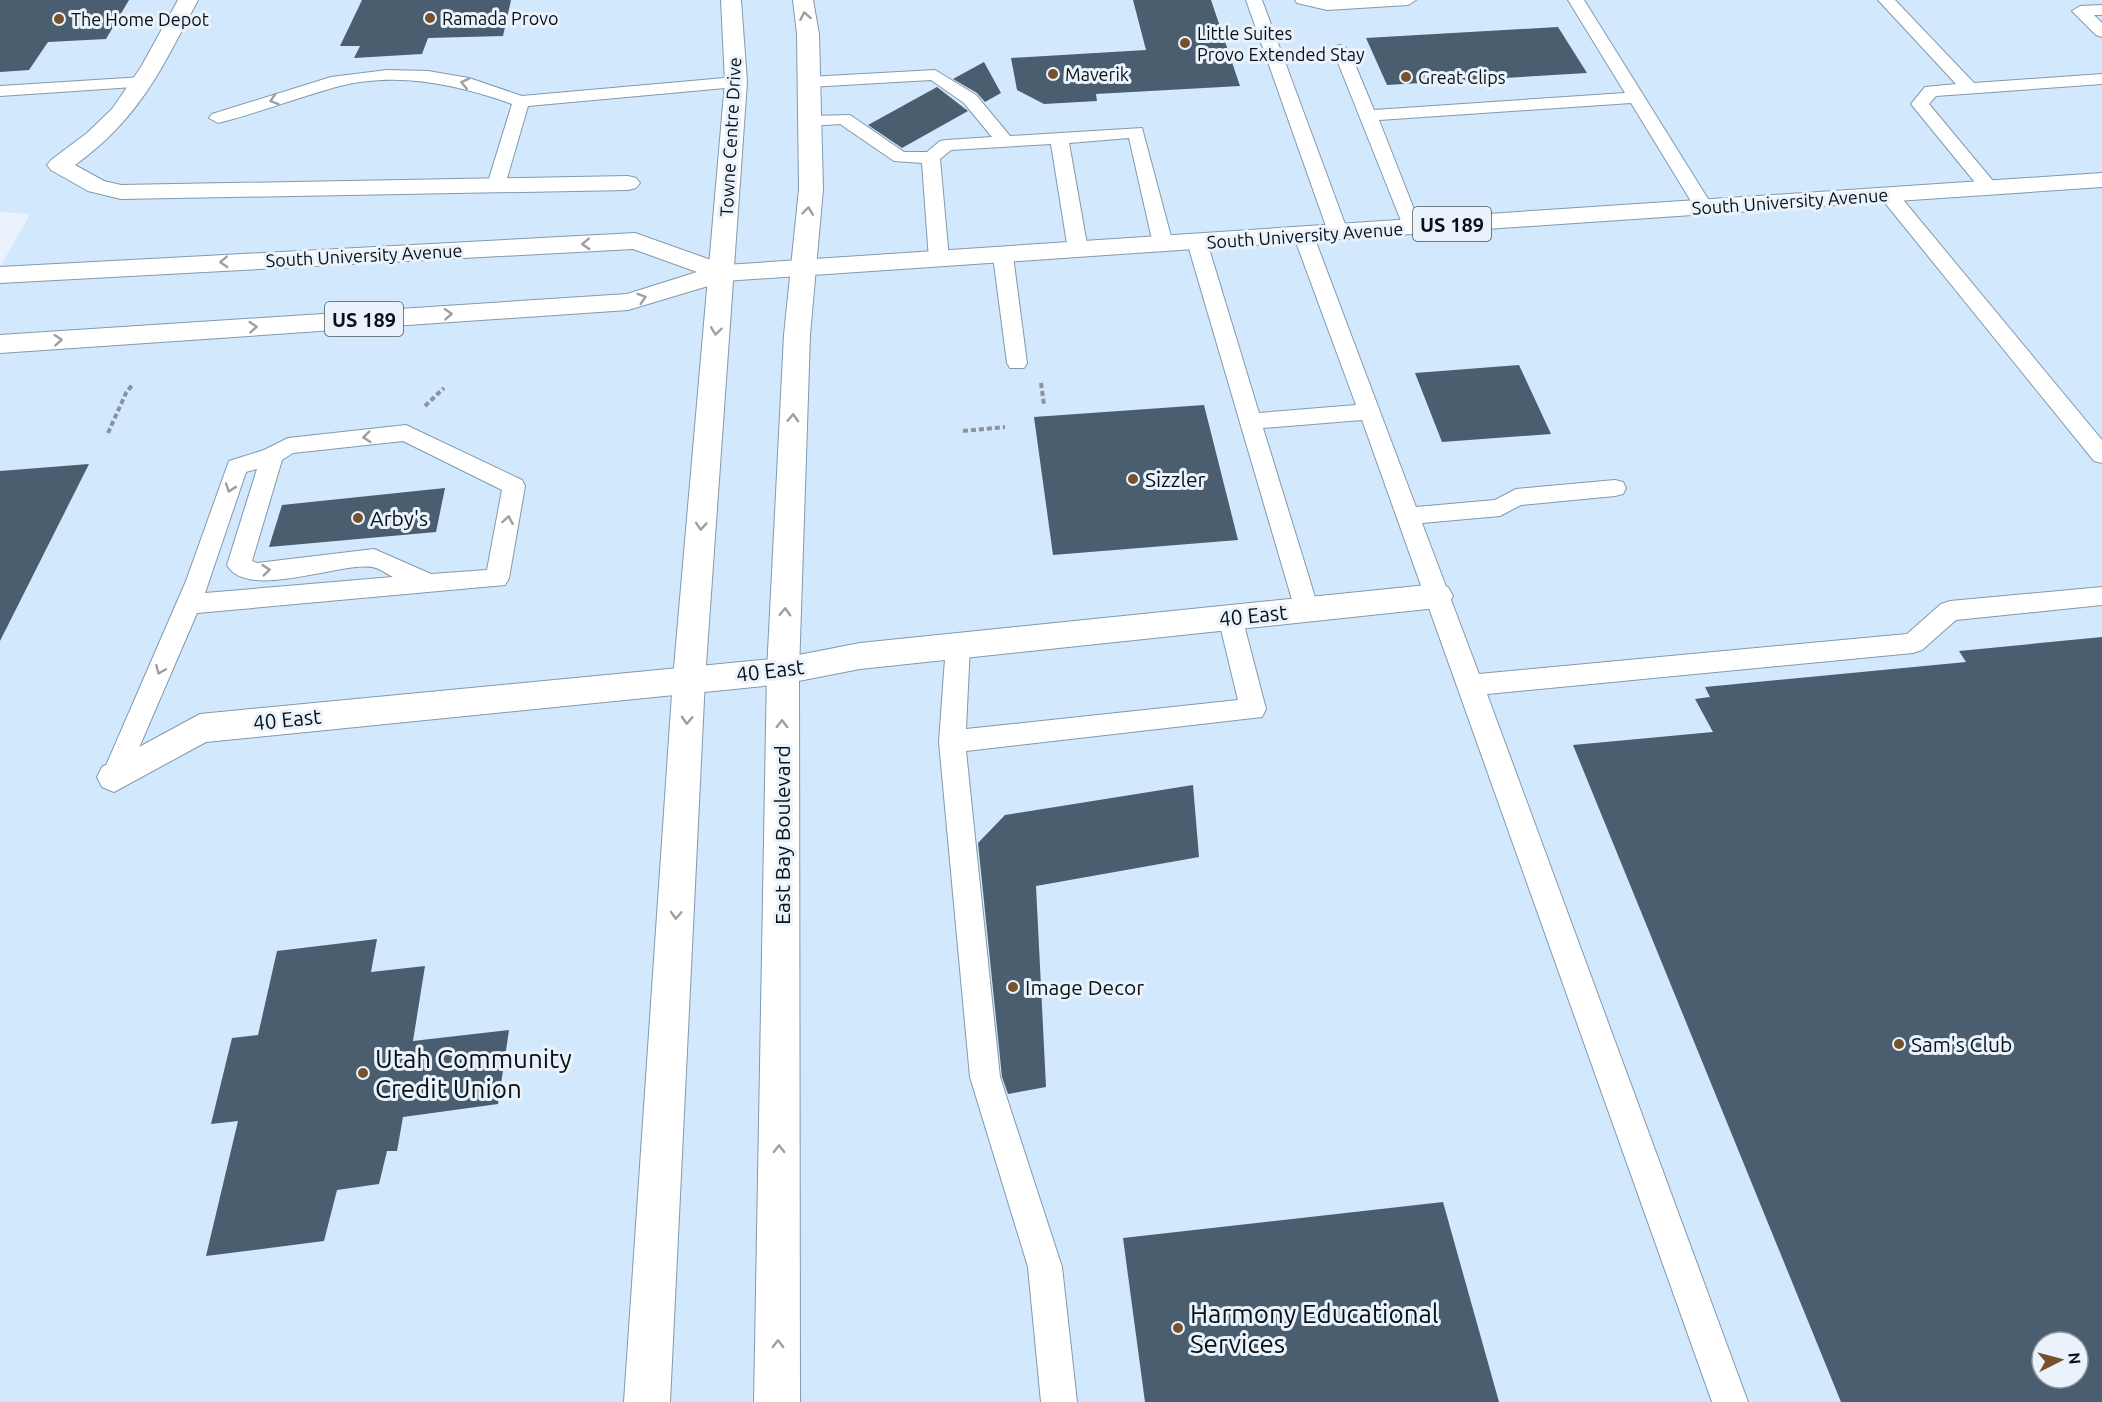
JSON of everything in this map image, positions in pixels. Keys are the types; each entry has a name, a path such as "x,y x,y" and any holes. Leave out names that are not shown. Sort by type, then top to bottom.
{"main road":[{"path":"189,0 143,82 108,127 59,165 92,186 105,191 121,192 628,183"},
{"name":"Towne Centre Drive","path":"723,273 736,82 731,0"},
{"path":"801,269 811,189 808,34 803,0"},
{"name":"South University Avenue","path":"0,344 628,302 723,273 1003,256 2102,180"},
{"name":"South University Avenue","path":"0,275 98,268 635,242 723,273"},
{"path":"0,265 98,268"},
{"name":"East Bay Boulevard","path":"777,1402 783,671 801,269"},
{"path":"647,1402 689,679 715,344 723,273"},
{"name":"40 East","path":"114,777 200,728 783,671 860,656 1437,596"}],"lane":[{"path":"1254,0 1338,232"},
{"path":"1304,0 1327,4 1408,0"},
{"path":"1576,0 1704,207"},
{"path":"1886,0 1968,87"},
{"path":"2102,10 2080,11 2102,32"},
{"path":"1341,50 1412,227"},
{"path":"218,118 337,81 387,75 428,76 470,83 521,101 736,82"},
{"path":"809,82 935,75 970,99 1005,141"},
{"path":"1989,188 1920,104 1930,91 2102,79"},
{"path":"0,91 143,82"},
{"path":"1368,116 1638,97"},
{"path":"496,185 521,101"},
{"path":"810,121 844,119 900,157 931,158 946,145 1136,132 1162,244"},
{"path":"1059,138 1078,250"},
{"path":"931,158 939,259"},
{"path":"1888,194 2102,455"},
{"path":"1303,234 1471,685 1730,1402"},
{"path":"1197,242 1307,610"},
{"path":"1003,256 1017,363"},
{"path":"1251,421 1369,412"},
{"path":"114,777 188,604 237,467 272,456 288,446 406,433 514,486 497,578 188,604"},
{"path":"272,456 239,565 255,572 374,558 429,584"},
{"path":"1408,516 1500,508 1516,497 1615,488"},
{"path":"1471,685 1913,642 1950,611 2102,596"},
{"path":"952,742 1253,709 1230,617"},
{"path":"958,645 952,742 985,1077 1045,1267 1059,1402"}],"path":[{"path":"1040,376 1044,405"},
{"path":"108,433 126,393 134,384"},
{"path":"422,409 444,388"},
{"path":"963,431 1005,427"}],"shaded area":[{"path":"0,0 2102,0 2102,1402 0,1402 0,267 30,214 0,212"}],"building":[{"name":"The Home Depot","path":"0,0 129,0 106,39 48,42 29,70 0,72"},
{"name":"Ramada Provo","path":"362,0 511,0 503,36 428,38 422,54 354,58 360,46 340,46"},
{"path":"1133,0 1211,0 1240,86 1096,94 1097,101 1044,104 1017,90 1011,58 1146,50"},
{"path":"1558,27 1587,73 1387,85 1366,38"},
{"path":"984,62 1001,93 985,102 977,93 953,79"},
{"path":"937,87 968,111 902,148 868,125"},
{"path":"1519,365 1551,434 1442,442 1415,373"},
{"name":"Sizzler","path":"1204,405 1238,540 1053,555 1034,417"},
{"path":"89,464 0,641 0,471"},
{"name":"Arby's","path":"445,488 436,532 269,547 282,505"},
{"name":"Sam's Club","path":"2102,637 2102,1402 1841,1402 1573,745 1713,732 1695,699 1710,697 1705,687 1966,662 1959,651"},
{"name":"Image Decor","path":"1193,785 1199,857 1036,886 1046,1087 1008,1094 1002,1077 978,843 1005,815"},
{"name":"Utah Community Credit Union","path":"377,939 371,972 425,966 413,1041 509,1030 498,1104 403,1117 397,1151 387,1151 379,1184 337,1190 324,1241 206,1256 238,1121 211,1124 232,1038 258,1035 277,951"},
{"path":"1443,1202 1499,1402 1145,1402 1123,1238"}],"place":[{"name":"Ramada Provo","path":"430,18"},
{"name":"The Home Depot","path":"59,19"},
{"name":"Little Suites Provo Extended Stay","path":"1185,43"},
{"name":"Maverik","path":"1053,74"},
{"name":"Great Clips","path":"1406,77"},
{"name":"Sizzler","path":"1133,479"},
{"name":"Arby's","path":"358,518"},
{"name":"Image Decor","path":"1013,987"},
{"name":"Sam's Club","path":"1899,1044"},
{"name":"Utah Community Credit Union","path":"363,1073"},
{"name":"Harmony Educational Services","path":"1178,1328"}]}
